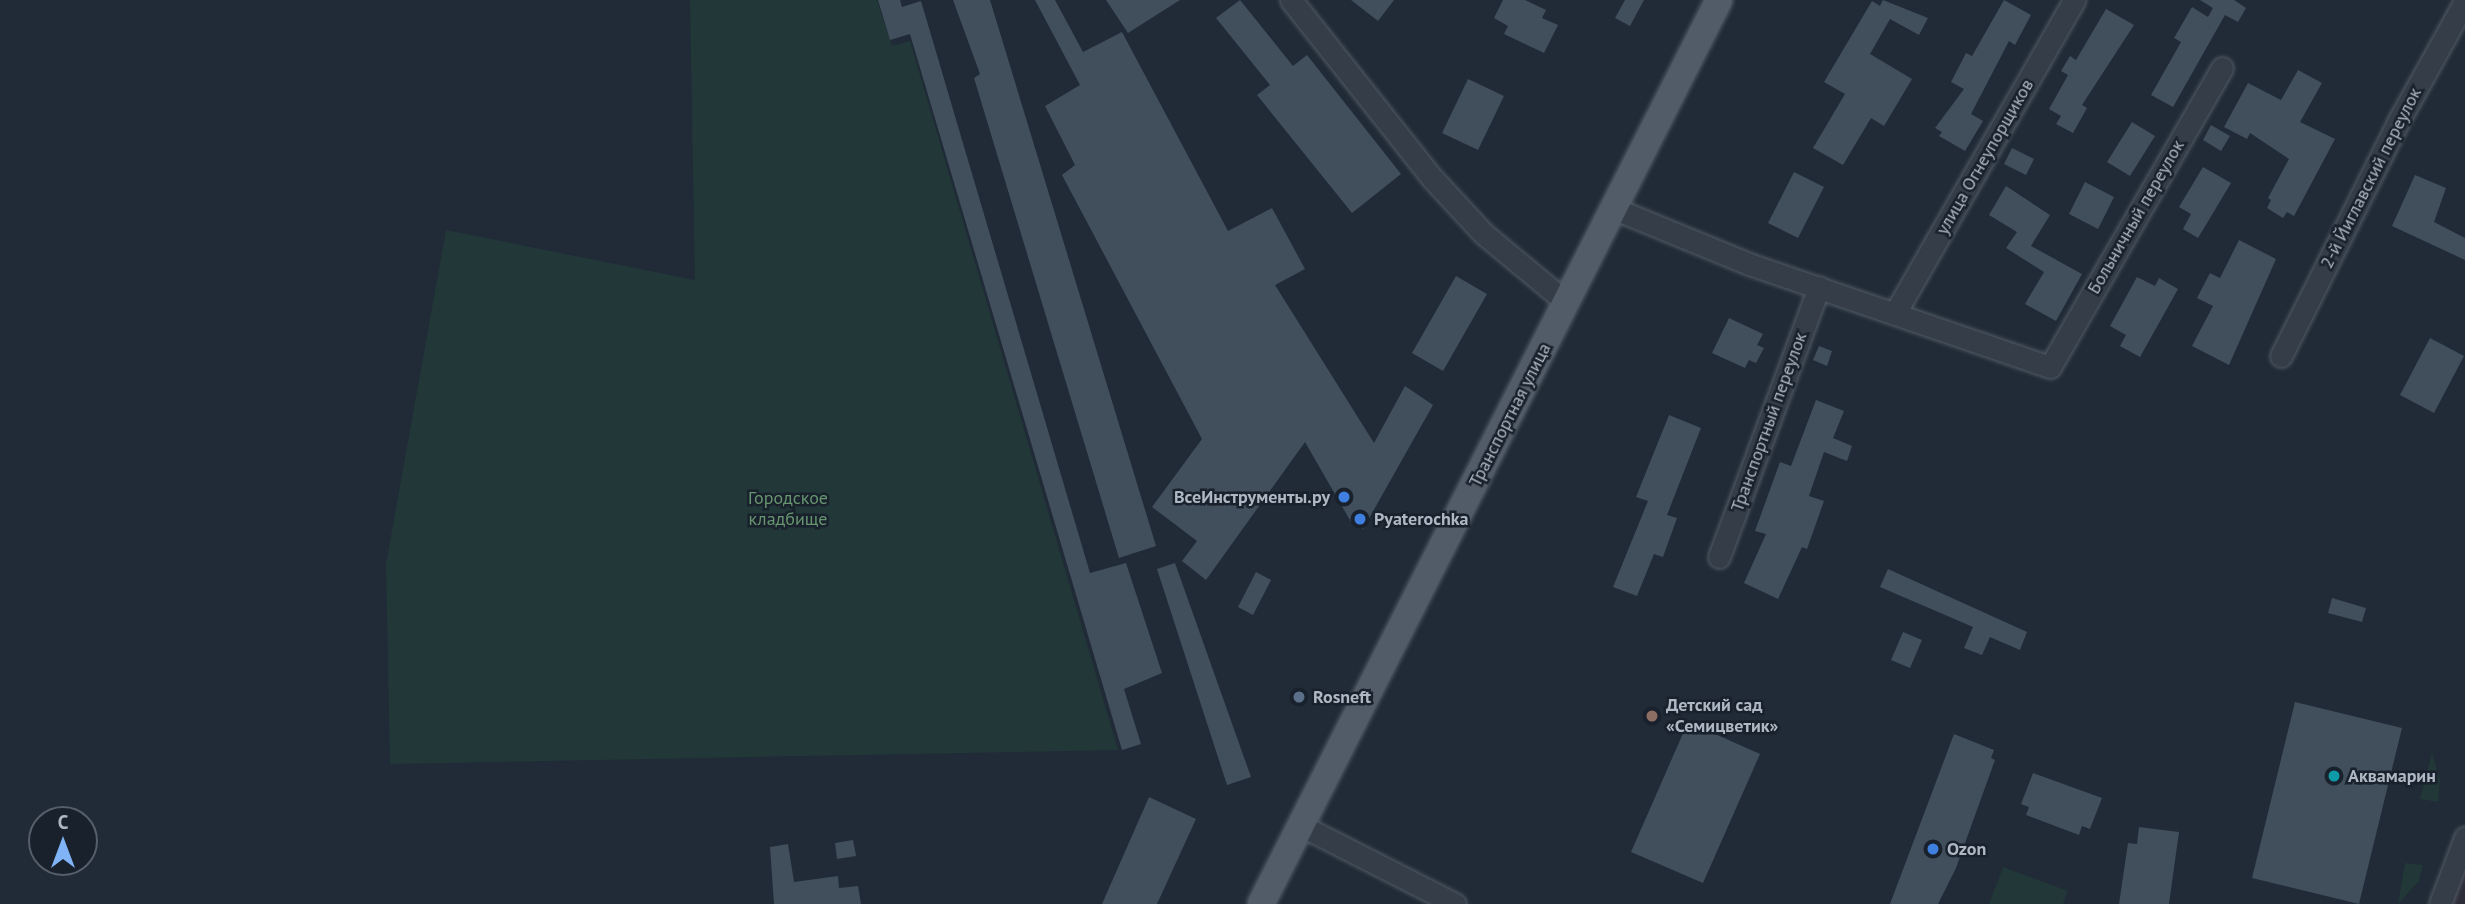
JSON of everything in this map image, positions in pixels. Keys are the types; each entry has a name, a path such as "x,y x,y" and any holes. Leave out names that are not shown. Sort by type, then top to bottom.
{"main road":[{"name":"Транспортная улица","path":"1261,904 1719,0"}],"street":[{"path":"1291,0 1433,179 1484,234 1567,303"},
{"name":"улица Огнеупорщиков","path":"1895,313 2074,0"},
{"name":"2-й Йиглавский переулок","path":"2281,356 2398,122 2465,1"},
{"name":"Больничный переулок","path":"1895,313 2050,367 2222,68"},
{"path":"1615,209 1749,264 1895,313"},
{"name":"Транспортный переулок","path":"1719,557 1819,287"},
{"path":"1300,825 1455,904"},
{"path":"2440,904 2465,838"}],"shaded area":[{"path":"2465,872 2465,904 2452,904"}],"green space":[{"name":"Городское кладбище","path":"690,0 877,0 892,46 910,41 1118,750 390,764 386,564 446,230 695,280"},
{"path":"2432,753 2440,780 2438,802 2420,799"},
{"path":"2405,863 2423,865 2419,881 2398,904"},
{"path":"2003,867 2068,891 2063,904 1989,904"}],"building":[{"path":"878,0 900,0 902,7 921,1 1090,573 1126,563 1162,673 1124,689 1141,744 1122,750 910,34 890,40"},
{"path":"953,0 990,0 1156,546 1119,558 974,78 980,74"},
{"path":"1035,0 1055,0 1083,52 1122,32 1228,231 1272,208 1305,269 1275,285 1374,443 1405,386 1433,405 1363,529 1351,522 1305,442 1206,580 1182,561 1197,541 1152,507 1202,439 1062,175 1075,165 1045,106 1080,85"},
{"path":"1106,0 1180,0 1128,33"},
{"path":"1240,0 1293,66 1307,55 1401,174 1352,213 1257,95 1270,85 1216,18"},
{"path":"1351,0 1394,0 1378,21"},
{"path":"1503,0 1525,0 1546,10 1542,18 1558,25 1544,53 1504,34 1508,26 1494,18"},
{"path":"1625,0 1644,0 1630,26 1615,18"},
{"path":"1883,0 1928,18 1919,35 1890,19 1870,54 1912,79 1884,126 1871,118 1843,165 1813,148 1845,94 1824,82 1872,1 1880,6"},
{"path":"2004,0 2031,15 2015,45 2009,41 1971,114 1983,121 1965,151 1939,136 1942,132 1935,128 1964,89 1951,82 1966,53 1972,56"},
{"path":"2200,0 2234,0 2246,8 2238,22 2225,15 2173,107 2151,95 2181,42 2174,38 2192,7 2208,17 2213,8"},
{"path":"2106,9 2134,25 2082,105 2087,108 2073,133 2056,124 2061,116 2049,109 2068,75 2061,71 2070,56 2076,60"},
{"path":"2298,70 2322,83 2300,122 2335,139 2294,216 2287,212 2283,218 2267,208 2271,200 2268,198 2289,159 2250,133 2247,139 2224,127 2248,83 2281,100"},
{"path":"1468,79 1504,96 1478,150 1442,133"},
{"path":"2132,122 2155,136 2130,176 2107,162"},
{"path":"2211,125 2230,136 2221,151 2203,140"},
{"path":"2012,148 2034,159 2026,175 2004,164"},
{"path":"2203,167 2231,183 2198,238 2183,229 2191,214 2179,207"},
{"path":"1794,172 1824,187 1798,238 1768,223"},
{"path":"2415,175 2446,188 2434,222 2465,238 2465,260 2392,226"},
{"path":"2085,182 2114,197 2098,229 2069,214"},
{"path":"2006,186 2050,215 2031,246 2082,274 2056,321 2025,304 2044,272 2006,248 2017,232 1989,215"},
{"path":"2239,240 2276,259 2229,365 2192,346 2213,306 2197,298 2210,273 2220,278"},
{"path":"1456,276 1487,294 1443,371 1412,353"},
{"path":"2137,277 2155,286 2159,278 2178,289 2140,357 2120,346 2126,335 2110,326"},
{"path":"1729,318 1763,334 1757,345 1764,348 1756,363 1749,360 1745,368 1712,353"},
{"path":"2430,338 2464,356 2434,413 2400,395"},
{"path":"1819,346 1832,351 1827,366 1813,360"},
{"path":"1816,400 1844,411 1833,438 1852,446 1847,461 1824,452 1809,496 1824,501 1807,549 1802,547 1778,599 1744,583 1766,534 1755,531 1780,462 1791,466"},
{"path":"1669,415 1701,428 1667,515 1677,518 1663,557 1654,554 1637,596 1613,587 1648,501 1636,497"},
{"path":"1175,563 1251,777 1227,785 1157,569"},
{"path":"1888,569 2027,632 2020,650 1990,637 1982,655 1964,648 1973,627 1880,587"},
{"path":"1256,572 1271,580 1253,615 1238,607"},
{"path":"2332,598 2366,608 2362,622 2328,613"},
{"path":"1903,632 1922,640 1910,668 1891,660"},
{"name":"Аквамарин","path":"2295,702 2402,728 2359,904 2252,878"},
{"path":"1688,722 1760,754 1703,883 1631,852"},
{"path":"1954,734 1994,750 1991,758 1995,760 1956,868 1938,904 1890,904"},
{"path":"2033,773 2102,798 2090,829 2082,826 2079,835 2026,815 2029,807 2021,804"},
{"path":"1149,797 1196,819 1157,904 1102,904"},
{"path":"2139,827 2179,832 2169,904 2119,904 2128,843 2137,844"},
{"path":"853,840 856,856 837,859 835,843"},
{"path":"788,844 794,882 838,876 839,888 858,886 861,904 774,904 770,847"}],"place":[{"name":"ВсеИнструменты.ру","path":"1344,497"},
{"name":"Pyaterochka","path":"1360,519"},
{"name":"Rosneft","path":"1299,697"},
{"name":"Детский сад «Семицветик»","path":"1652,716"},
{"name":"Аквамарин","path":"2334,776"},
{"name":"Ozon","path":"1933,849"}]}
